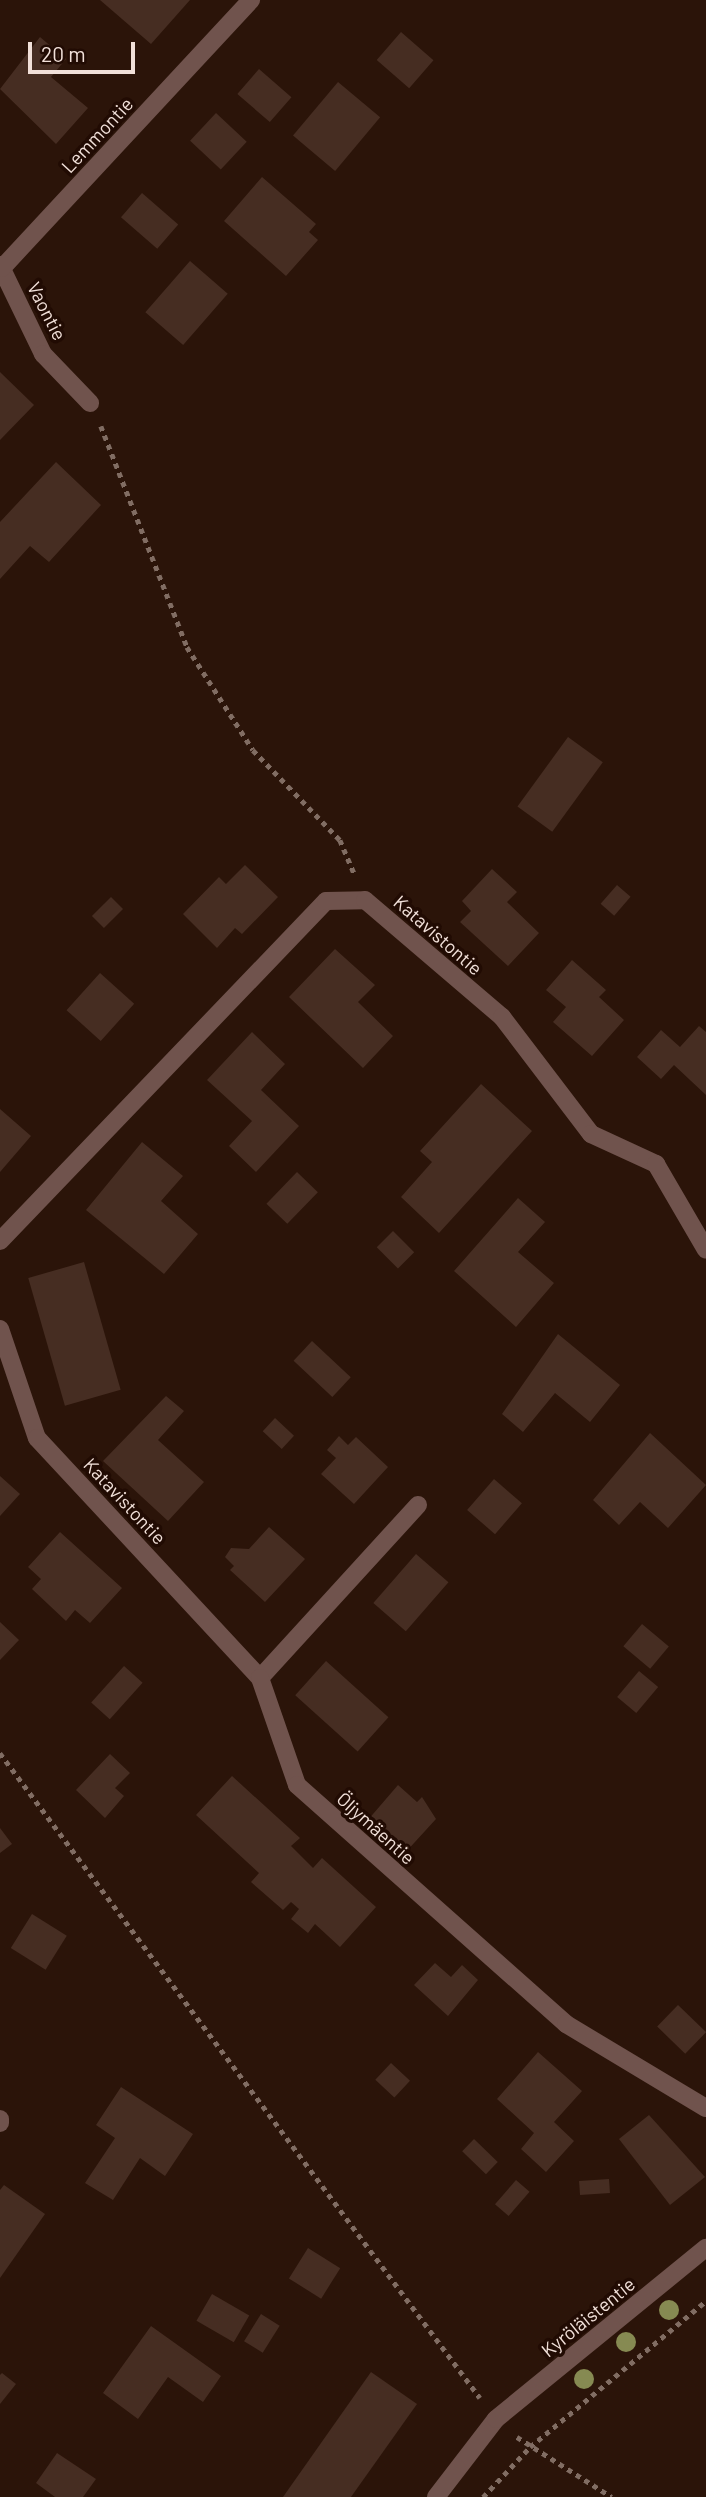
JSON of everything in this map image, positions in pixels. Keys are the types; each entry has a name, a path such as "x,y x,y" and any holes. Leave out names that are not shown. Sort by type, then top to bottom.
{"street":[{"name":"Lemmontie","path":"1,266 251,0"},
{"name":"Vaontie","path":"1,266 43,354 90,403"},
{"name":"Katavistontie","path":"0,1241 326,901 365,900 502,1017 591,1134 656,1164 706,1250"},
{"name":"Katavistontie","path":"0,1329 37,1438 260,1678"},
{"path":"260,1678 418,1505"},
{"name":"Öljymäentie","path":"260,1678 297,1785 566,2024 706,2108"},
{"name":"Kyröläistentie","path":"436,2497 496,2419 706,2248"}],"path":[{"path":"90,403 187,647 253,750 340,840 365,900"},
{"path":"0,1753 496,2419 530,2447 612,2497"},
{"path":"483,2497 530,2447 706,2301"}],"building":[{"path":"100,0 190,0 151,44"},
{"path":"401,32 433,60 409,88 377,60"},
{"path":"40,37 66,59 51,77 88,108 56,144 0,89"},
{"path":"259,69 291,97 270,122 237,94"},
{"path":"338,82 380,117 335,171 293,136"},
{"path":"216,113 247,142 221,169 190,141"},
{"path":"262,177 316,224 309,232 318,240 286,276 224,221"},
{"path":"142,193 178,224 157,249 121,217"},
{"path":"190,261 228,294 183,345 145,312"},
{"path":"0,372 34,405 0,440"},
{"path":"56,462 101,505 49,562 30,546 0,579 0,522"},
{"path":"568,737 603,762 552,832 517,807"},
{"path":"245,865 278,897 242,934 235,928 217,948 183,914 219,877 226,884"},
{"path":"492,869 517,892 507,902 539,933 508,966 460,922 471,911 462,901"},
{"path":"617,885 631,897 614,916 601,904"},
{"path":"111,897 123,909 104,928 92,916"},
{"path":"335,949 375,985 358,1002 393,1036 363,1068 289,997"},
{"path":"572,960 606,990 599,997 624,1020 592,1056 553,1022 566,1007 546,990"},
{"path":"100,973 134,1004 101,1041 67,1010"},
{"path":"699,1026 706,1032 706,1095 674,1065 661,1079 637,1057 661,1030 680,1047"},
{"path":"252,1032 285,1064 261,1090 299,1126 256,1172 229,1146 252,1121 207,1080"},
{"path":"481,1084 532,1131 439,1233 401,1197 432,1162 420,1151"},
{"path":"0,1109 31,1136 0,1172"},
{"path":"142,1142 183,1176 161,1201 198,1234 164,1274 86,1210"},
{"path":"297,1172 318,1192 287,1224 266,1204"},
{"path":"518,1198 545,1222 518,1252 554,1283 516,1327 454,1271"},
{"path":"393,1231 414,1252 398,1268 377,1247"},
{"path":"84,1262 121,1390 65,1406 28,1278"},
{"path":"558,1334 620,1385 590,1422 555,1393 523,1432 502,1414"},
{"path":"312,1341 351,1377 332,1397 294,1361"},
{"path":"166,1396 184,1411 158,1440 204,1482 168,1521 103,1461"},
{"path":"275,1418 294,1436 282,1449 263,1431"},
{"path":"650,1433 706,1485 668,1528 640,1502 619,1525 593,1500"},
{"path":"339,1436 348,1445 356,1437 388,1467 354,1504 321,1474 336,1458 327,1450"},
{"path":"0,1476 20,1494 0,1516"},
{"path":"494,1479 522,1503 495,1534 467,1510"},
{"path":"269,1527 305,1559 265,1602 230,1570 234,1566 225,1557 231,1548 249,1549"},
{"path":"60,1532 122,1588 90,1623 75,1610 66,1621 32,1589 41,1579 28,1567"},
{"path":"416,1554 448,1582 406,1631 373,1603"},
{"path":"0,1622 19,1640 0,1660"},
{"path":"642,1624 669,1646 650,1669 623,1646"},
{"path":"326,1661 388,1717 358,1751 295,1695"},
{"path":"124,1666 143,1683 110,1719 91,1702"},
{"path":"639,1671 658,1687 636,1713 617,1697"},
{"path":"110,1754 130,1773 115,1788 124,1796 105,1818 76,1790"},
{"path":"232,1776 300,1838 291,1846 313,1868 322,1858 376,1907 340,1947 315,1924 308,1933 291,1919 299,1909 291,1902 283,1910 251,1882 259,1873 196,1815"},
{"path":"398,1785 417,1802 422,1797 436,1819 404,1854 367,1821"},
{"path":"0,1828 12,1844 0,1853"},
{"path":"32,1914 67,1936 46,1970 11,1948"},
{"path":"435,1963 451,1977 462,1965 478,1980 448,2016 414,1985"},
{"path":"678,2005 706,2032 685,2054 657,2027"},
{"path":"538,2052 582,2091 554,2122 574,2141 546,2172 521,2149 534,2133 497,2099"},
{"path":"391,2063 410,2081 394,2098 375,2080"},
{"path":"121,2087 193,2134 165,2176 140,2158 113,2200 85,2183 115,2138 96,2125"},
{"path":"649,2115 705,2177 670,2205 619,2139"},
{"path":"474,2139 498,2162 486,2174 462,2151"},
{"path":"609,2179 610,2193 580,2195 579,2181"},
{"path":"516,2180 530,2192 509,2216 495,2204"},
{"path":"4,2185 45,2214 0,2278 0,2190"},
{"path":"308,2248 340,2268 321,2299 289,2279"},
{"path":"212,2294 249,2316 234,2342 196,2321"},
{"path":"261,2314 280,2326 263,2353 244,2341"},
{"path":"151,2326 221,2376 203,2402 168,2377 138,2419 103,2393"},
{"path":"371,2372 417,2404 351,2497 283,2497"},
{"path":"2,2373 16,2384 0,2404 0,2375"},
{"path":"57,2453 96,2479 83,2497 55,2497 36,2483"}]}
